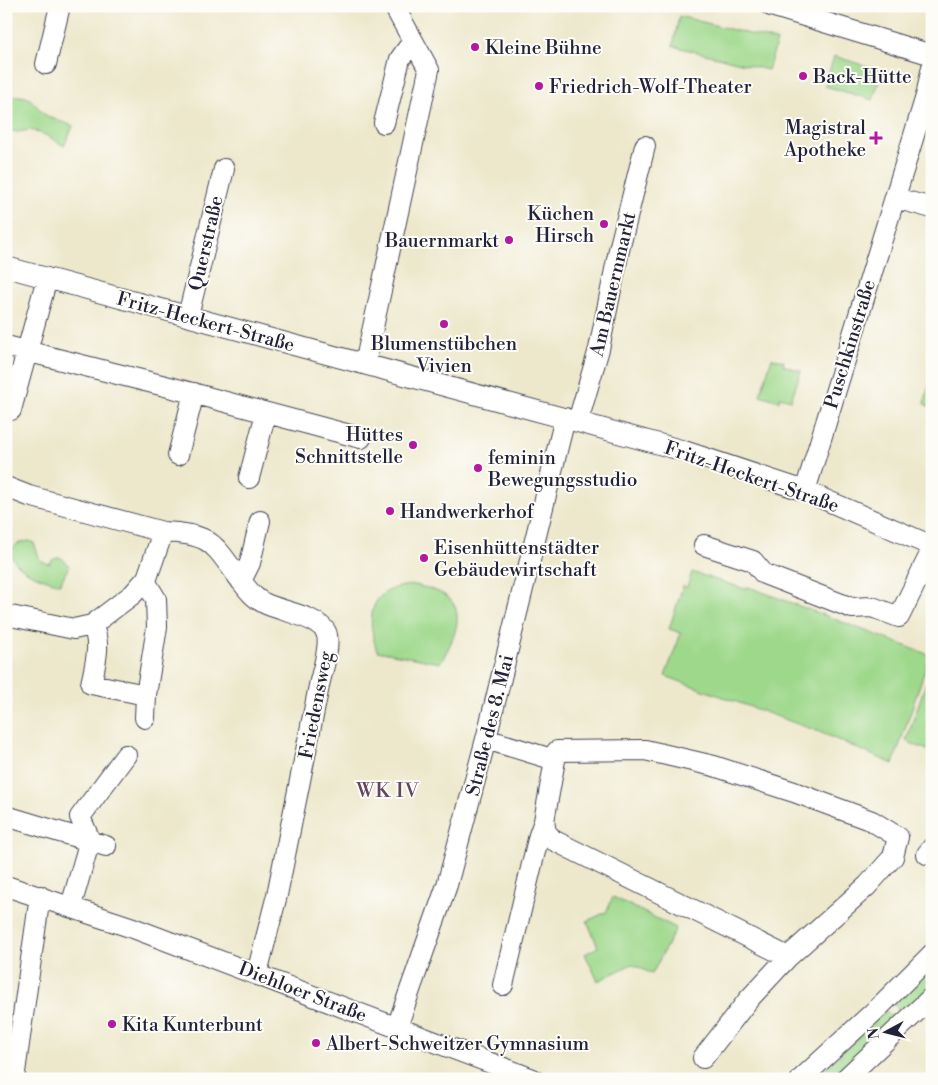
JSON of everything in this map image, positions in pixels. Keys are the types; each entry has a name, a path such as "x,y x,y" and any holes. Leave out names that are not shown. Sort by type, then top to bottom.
{"street":[{"path":"46,64 60,6"},
{"path":"365,364 429,70 394,6"},
{"path":"777,7 932,55"},
{"path":"384,123 400,59 414,42"},
{"name":"Puschkinstraße","path":"805,492 926,96 932,67"},
{"name":"Am Bauernmarkt","path":"572,420 599,349 619,250 645,146"},
{"name":"Querstraße","path":"188,316 224,169"},
{"path":"895,198 932,208"},
{"name":"Fritz-Heckert-Straße","path":"6,267 681,450 805,492 932,546"},
{"path":"11,410 48,278"},
{"path":"6,346 361,438"},
{"path":"178,455 194,394"},
{"path":"249,478 266,413"},
{"name":"Straße des 8. Mai","path":"397,1027 447,885 572,420"},
{"name":"Friedensweg","path":"6,487 29,496 164,532 186,533 204,538 216,547 255,597 264,603 307,618 326,631 327,646 277,895 257,973"},
{"path":"241,581 250,563 260,521"},
{"path":"6,615 74,629 92,625 133,594 148,578 164,532"},
{"path":"704,545 753,561 764,574 852,608 872,607 899,617 932,550"},
{"path":"145,581 156,599 157,627 146,695 146,718"},
{"path":"92,625 96,631 97,651 91,684 146,695"},
{"path":"486,739 555,760"},
{"path":"503,985 544,821 557,750 645,750 714,766 872,821 898,837 894,857 867,886 788,957 749,999 703,1058"},
{"path":"98,843 80,817 126,756"},
{"path":"6,816 98,843"},
{"path":"544,821 546,832 553,840 788,957"},
{"path":"71,906 98,843"},
{"name":"Diehloer Straße","path":"6,886 71,906 257,973 532,1079"},
{"path":"14,1079 40,896"},
{"path":"801,1079 932,954"},
{"path":"845,1079 932,997"}],"green space":[{"path":"679,16 777,41 768,70 673,46"},
{"path":"834,56 882,71 873,100 825,86"},
{"path":"14,96 29,98 46,115 73,126 64,146 38,132 30,130 17,132 7,127 6,103"},
{"path":"772,358 784,361 783,365 801,371 791,400 780,397 779,401 760,395"},
{"path":"932,374 932,408 924,404"},
{"path":"29,541 34,543 40,560 49,564 52,560 59,557 69,566 60,584 32,574 19,566 14,560 10,554 15,546"},
{"path":"692,572 745,589 749,587 930,655 893,764 817,731 665,676 681,633 669,629 683,586 687,587"},
{"path":"416,585 446,596 453,603 456,611 456,629 440,663 377,651 371,624 375,604 381,596 390,590"},
{"path":"932,665 932,752 906,741"},
{"path":"613,897 676,928 652,974 632,964 598,981 585,954 598,947 587,921 606,912"},
{"path":"932,966 932,985 903,1014 893,1004"},
{"path":"886,1011 896,1021 835,1079 815,1079"}],"place":[{"name":"Kleine Bühne","path":"475,47"},
{"name":"Back-Hütte","path":"803,76"},
{"name":"Friedrich-Wolf-Theater","path":"539,86"},
{"name":"Magistral Apotheke","path":"876,138"},
{"name":"Küchen Hirsch","path":"604,224"},
{"name":"Bauernmarkt","path":"509,240"},
{"name":"Blumenstübchen Vivien","path":"444,324"},
{"name":"Hüttes Schnittstelle","path":"413,445"},
{"name":"feminin Bewegungsstudio","path":"478,468"},
{"name":"Handwerkerhof","path":"390,511"},
{"name":"Eisenhüttenstädter Gebäudewirtschaft","path":"424,558"},
{"name":"Kita Kunterbunt","path":"112,1024"},
{"name":"Albert-Schweitzer Gymnasium","path":"316,1043"}],"district":[{"name":"WK IV","path":"388,790"}]}
